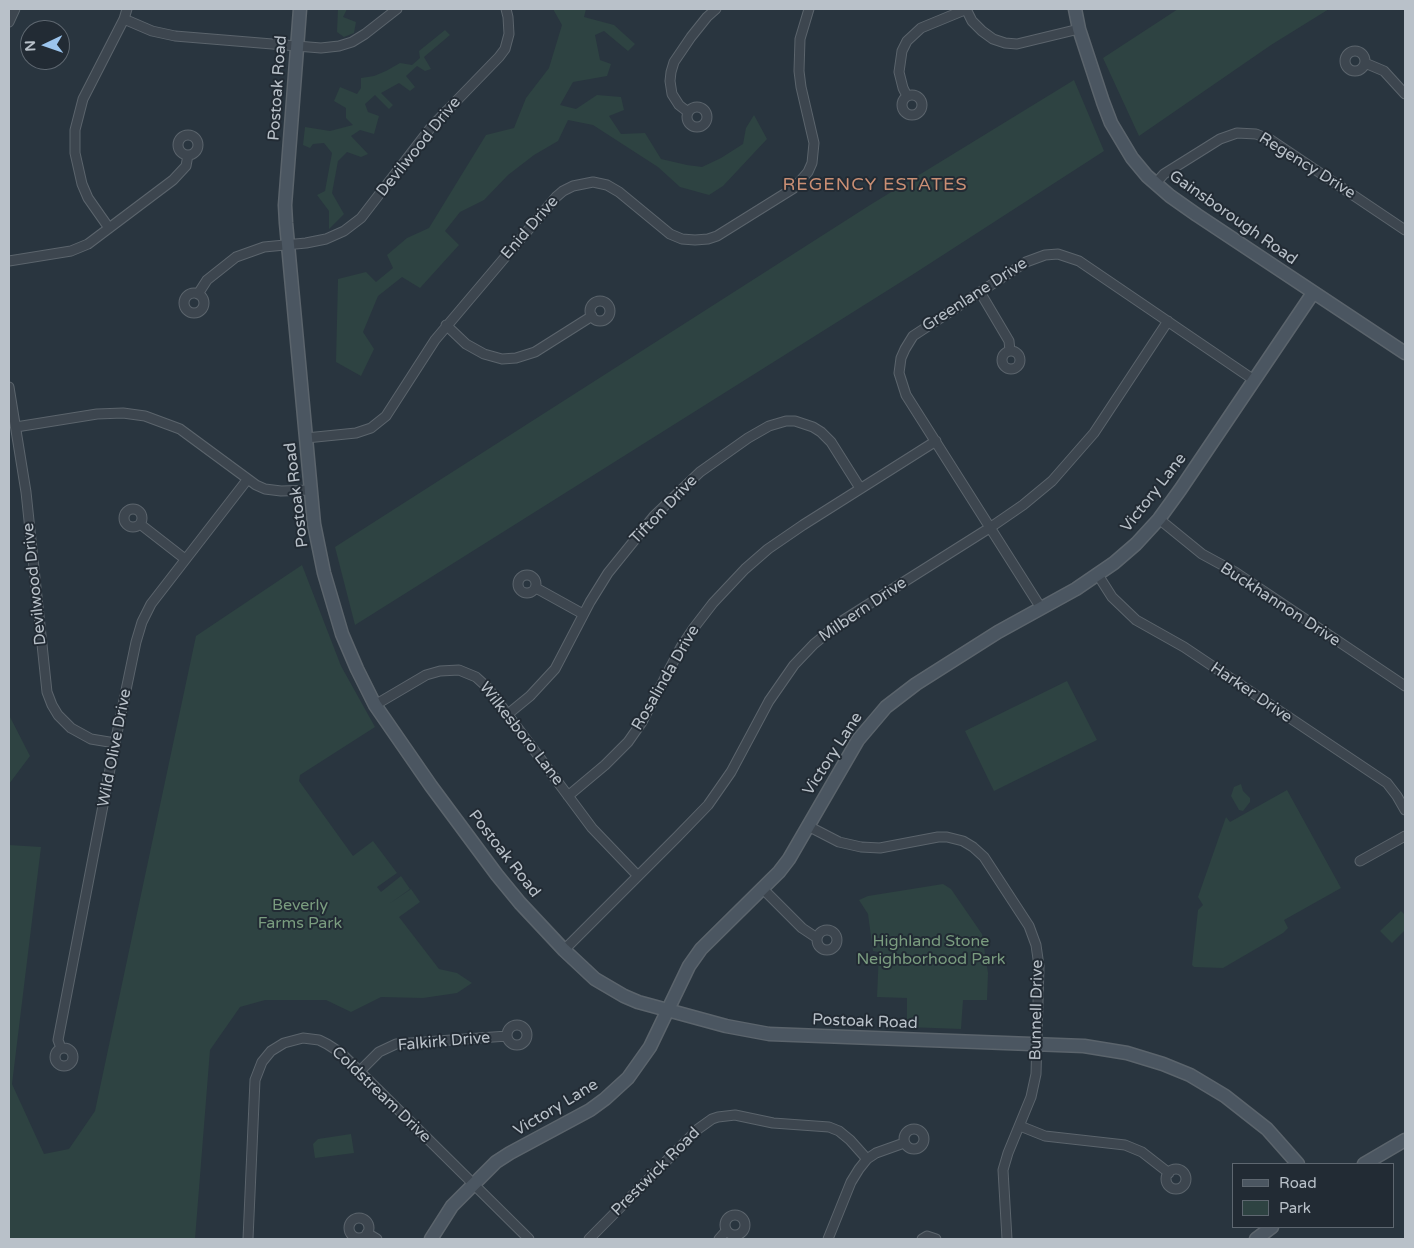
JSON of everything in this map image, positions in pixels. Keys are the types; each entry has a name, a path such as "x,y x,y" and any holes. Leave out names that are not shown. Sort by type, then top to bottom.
{"street":[{"path":"9,22 15,9"},
{"path":"109,228 88,198 82,184 74,153 75,130 83,99 124,19 127,9"},
{"name":"Postoak Road","path":"300,9 285,205 287,245 314,524 324,572 342,634 356,669 376,704 406,750 497,875 524,907 564,950 595,979 638,1002 726,1026 769,1034 1084,1046 1141,1057 1190,1075 1244,1109 1267,1129 1297,1163"},
{"path":"124,19 152,31 176,36 321,48 346,44 365,34 397,9"},
{"name":"Devilwood Drive","path":"198,294 207,280 236,257 254,250 326,239 344,231 361,218 432,126 500,57 509,34 506,9"},
{"path":"688,112 679,105 672,94 671,72 674,62 691,36 716,9"},
{"name":"Enid Drive","path":"306,438 356,434 379,422 386,416 424,355 446,325 556,197 573,186 593,182 607,185 620,192 670,234 682,239 694,240 717,236 794,188 808,172 814,143 799,71 800,39 809,9"},
{"path":"907,96 899,72 902,51 907,41 921,28 966,9 972,21 982,32 993,39 1005,43 1017,44 1078,30"},
{"name":"Gainsborough Road","path":"1074,9 1078,30 1111,123 1132,158 1155,184 1197,215 1405,353"},
{"path":"1365,63 1384,71 1405,94"},
{"name":"Regency Drive","path":"1155,184 1164,174 1220,139 1237,133 1256,134 1279,145 1405,230"},
{"path":"9,261 77,249 88,244 173,180 186,166 188,155"},
{"name":"Greenlane Drive","path":"1040,608 911,404 902,386 900,374 901,358 909,341 918,331 1030,260 1045,255 1058,254 1079,261 1254,380"},
{"path":"980,292 1005,332 1009,341 1010,351"},
{"name":"Victory Lane","path":"431,1239 444,1216 496,1162 590,1110 618,1088 645,1056 685,973 694,959 784,865 858,740 886,707 928,676 998,632 1070,593 1131,550 1159,519 1180,490 1313,293"},
{"path":"446,325 466,344 479,352 502,359 516,358 535,352 592,316"},
{"name":"Milbern Drive","path":"564,950 681,834 715,795 731,772 776,689 794,665 814,644 848,617 991,528 1052,482 1094,433 1168,321"},
{"name":"Devilwood Drive","path":"9,387 27,501 47,692 58,715 71,728 91,739 115,743"},
{"path":"16,427 97,414 122,412 145,416 180,429 247,480 265,489 311,490"},
{"name":"Tifton Drive","path":"508,714 530,696 555,669 584,614 613,566 654,516 671,498 708,466 748,438 769,426 786,421 795,421 813,427 831,442 860,488"},
{"name":"Rosalinda Drive","path":"568,796 605,765 630,739 642,722 688,638 712,603 732,582 774,545 860,488 936,441"},
{"name":"Wild Olive Drive","path":"61,1048 58,1040 115,743 136,642 142,622 151,604 247,480"},
{"name":"Buckhannon Drive","path":"1159,519 1202,554 1235,572 1405,686"},
{"path":"140,524 185,559"},
{"name":"Harker Drive","path":"1098,575 1112,597 1136,620 1183,646 1387,783 1405,810"},
{"path":"536,588 584,614"},
{"name":"Wilkesboro Lane","path":"376,704 426,675 451,669 469,673 488,688 592,828 638,876"},
{"name":"Bunnell Drive","path":"808,826 840,842 861,847 880,848 945,837 963,841 979,852 1026,921 1036,945 1039,966 1036,1074 1031,1097 1003,1170 1007,1239"},
{"path":"1360,861 1405,836"},
{"path":"763,889 802,928 817,938"},
{"name":"Falkirk Drive","path":"360,1071 380,1052 396,1044 507,1036"},
{"name":"Coldstream Drive","path":"248,1239 254,1080 262,1062 271,1051 284,1043 297,1039 310,1039 319,1040 334,1048 360,1071 529,1239"},
{"name":"Prestwick Road","path":"589,1239 698,1129 718,1117 735,1115 773,1123 829,1127 839,1131 850,1140 867,1159"},
{"path":"1020,1126 1046,1136 1125,1145 1142,1152 1169,1173"},
{"path":"1366,1163 1405,1140"},
{"path":"828,1239 851,1182 859,1169 867,1159 876,1153 904,1143"},
{"path":"1256,1239 1271,1228"},
{"path":"718,1239 726,1231"},
{"path":"367,1234 377,1239"},
{"path":"922,1239 927,1236 936,1239"}],"green space":[{"path":"338,9 347,9 343,17 356,22 354,33 344,37 337,32"},
{"path":"553,9 586,9 584,17 614,25 635,44 628,51 604,31 595,35 600,60 611,64 607,76 573,82 560,105 576,109 597,95 621,97 624,110 609,116 621,134 645,133 661,159 687,165 702,167 743,144 746,128 754,115 767,139 723,186 709,195 680,187 658,167 593,125 568,120 558,141 534,155 508,175 484,200 460,212 445,231 459,245 420,288 402,277 378,296 363,332 374,349 361,376 336,362 338,279 366,272 376,282 393,268 387,255 407,238 429,228 486,135 514,128 526,98 549,68 562,25"},
{"path":"1178,9 1329,9 1271,45 1139,136 1103,58"},
{"path":"445,30 450,35 424,57 431,69 425,71 417,66 406,76 415,87 410,91 399,83 381,93 393,105 389,109 375,95 365,104 368,112 379,116 374,134 360,130 351,136 368,154 361,157 347,152 338,161 332,193 344,214 329,229 329,211 317,195 325,191 332,153 324,143 313,144 310,148 303,145 305,127 330,131 353,125 346,118 346,108 334,101 340,87 357,94 361,88 361,78 374,76 400,63 412,65 420,58 419,51"},
{"path":"1074,80 1104,151 912,275 355,625 335,547 870,205"},
{"name":"Beverly Farms Park","path":"302,565 341,666 375,727 300,775 299,781 353,856 373,841 397,873 377,887 381,892 401,876 410,889 389,904 411,889 420,902 399,917 439,969 457,973 472,983 457,993 423,998 381,997 351,1012 326,1000 265,1000 240,1007 210,1050 195,1239 9,1239 9,845 41,847 12,1084 44,1154 69,1149 95,1111 196,636"},
{"path":"1067,681 1097,740 994,791 965,731"},
{"path":"9,715 30,756 9,784"},
{"path":"1241,784 1243,791 1250,798 1250,802 1243,811 1239,810 1231,796 1234,787"},
{"path":"1287,790 1341,888 1284,920 1288,928 1283,933 1223,968 1194,967 1192,965 1198,910 1203,905 1198,897 1226,817 1230,822"},
{"name":"Highland Stone Neighborhood Park","path":"943,884 951,889 982,934 988,973 987,1000 963,1000 961,1029 907,1027 907,998 877,997 879,952 873,951 868,914 859,900 868,896"},
{"path":"1401,911 1405,915 1405,930 1392,943 1380,931"},
{"path":"351,1134 354,1153 315,1158 313,1144 318,1139"}],"district":[{"name":"REGENCY ESTATES","path":"875,185"}]}
